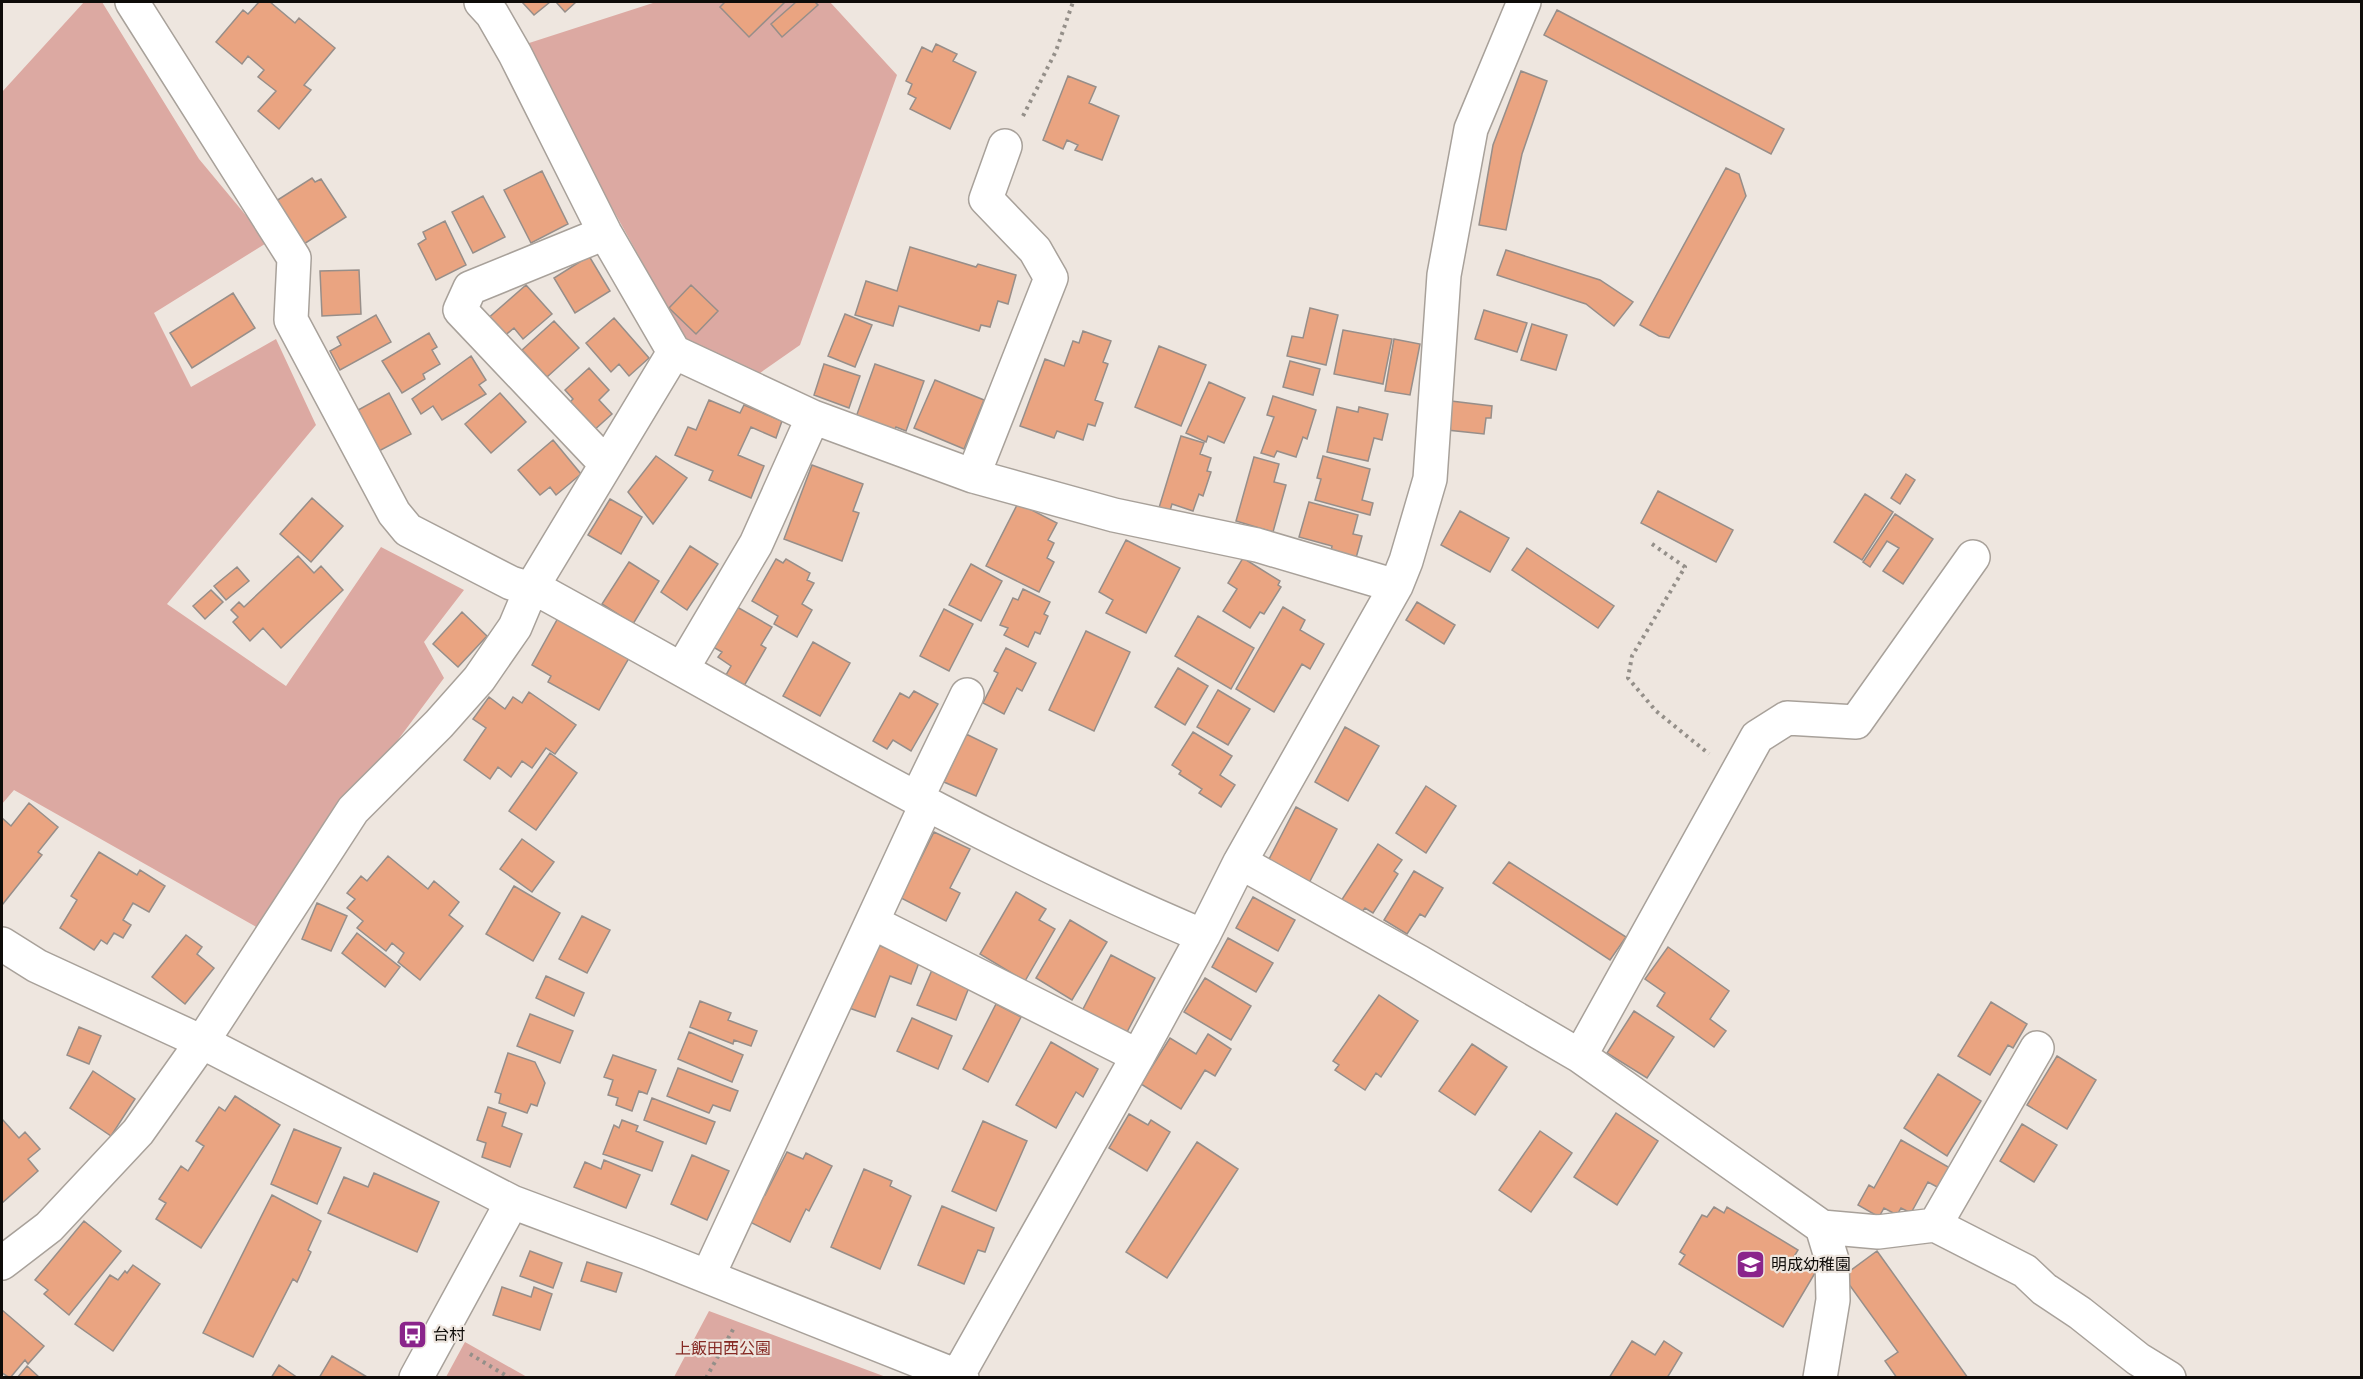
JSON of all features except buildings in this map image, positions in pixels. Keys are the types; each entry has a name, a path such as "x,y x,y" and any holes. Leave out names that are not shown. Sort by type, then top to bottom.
{"street":[{"path":"132,2 294,258 291,320 394,513 408,530 511,583 544,593 922,801 1029,857 1203,936"},
{"path":"481,2 492,14 515,54 605,233 674,352 813,417 973,476 1114,515 1257,545 1396,586"},
{"path":"2,944 37,966 202,1042 512,1202 708,1276 960,1376 1138,1056 1240,862 1396,586 1406,561 1430,479 1444,275 1471,129 1524,2"},
{"path":"973,476 1051,278 1035,250 986,199 1005,146"},
{"path":"605,233 470,288 460,310 606,464"},
{"path":"2,1263 49,1227 138,1132 202,1042 353,810 439,724 479,679 515,627 531,589 674,352"},
{"path":"682,669 756,544 813,417"},
{"path":"1580,1056 1757,737 1787,718 1856,722 1973,557"},
{"path":"708,1276 872,922 967,695"},
{"path":"1240,862 1419,962 1580,1056 1822,1227 1878,1232 1935,1225 2025,1271 2044,1289 2080,1312 2138,1359 2169,1377"},
{"path":"872,922 1138,1056"},
{"path":"1935,1225 2037,1048"},
{"path":"416,1377 512,1202"},
{"path":"1820,1377 1833,1300 1832,1260 1822,1227"}],"path":[{"path":"1005,146 1025,113 1056,51 1073,2"},
{"path":"1652,544 1685,567 1632,656 1628,678 1656,711 1735,776"},
{"path":"706,1377 753,1294"},
{"path":"438,1336 510,1377"}],"green space":[{"path":"84,2 102,2 199,159 268,242 154,313 191,387 276,339 316,425 167,604 286,686 381,547 464,590 424,642 444,678 258,928 14,790 2,804 2,92"},
{"path":"656,2 830,2 897,75 800,345 750,380 692,352 565,123 526,44"},
{"name":"上飯田西公園","path":"709,1311 886,1377 674,1377"},
{"path":"465,1342 527,1377 446,1377"}],"place":[{"name":"明成幼稚園","path":"1750,1264"},
{"name":"台村","path":"412,1334"}]}
